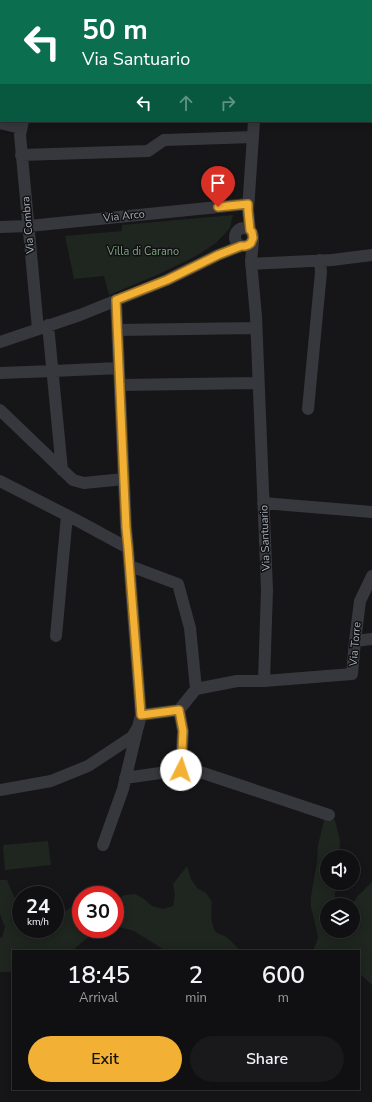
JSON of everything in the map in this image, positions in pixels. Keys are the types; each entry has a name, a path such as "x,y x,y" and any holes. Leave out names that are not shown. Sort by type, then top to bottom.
{"street":[{"name":"Via Santuario","path":"254,122 248,207 244,238 251,263 256,328 267,590 264,681"},
{"path":"0,123 22,124"},
{"name":"Via Combra","path":"22,124 20,135 29,226 30,252 43,327 53,371 62,470"},
{"path":"22,155 148,151 164,140 253,137"},
{"name":"Via Arco","path":"0,227 29,226 248,207"},
{"path":"0,342 80,315 167,280 218,255 244,238"},
{"path":"251,263 320,260 372,255"},
{"path":"308,409 321,272 320,260"},
{"path":"103,845 125,778 141,715 126,527 116,300"},
{"path":"118,330 256,328"},
{"path":"0,373 119,368"},
{"path":"120,385 258,383"},
{"path":"0,406 0,410 73,480 84,483 124,479"},
{"path":"0,480 67,514 128,548"},
{"path":"263,503 372,512"},
{"path":"56,636 67,514"},
{"path":"130,566 178,584 190,628 196,689"},
{"name":"Via Torre","path":"264,681 352,674 360,601 372,576"},
{"path":"355,641 372,639"},
{"path":"141,715 179,710 196,689 237,681 264,681"},
{"path":"179,710 183,731 181,770"},
{"path":"0,790 51,781 88,766 132,737 138,727"},
{"path":"125,778 181,770 203,773 330,815"}],"green space":[{"name":"Villa di Carano","path":"233,215 230,228 216,243 196,256 157,275 109,295 104,276 74,279 65,236 122,231 122,225"},
{"path":"325,817 335,820 340,841 339,850 320,850 320,890 335,890 335,898 320,898 320,938 360,938 360,898 356,898 372,882 372,985 360,974 360,950 313,950 318,938 311,907 311,896 317,862 318,845"},
{"path":"48,841 51,865 5,870 3,845"},
{"path":"187,866 191,879 197,888 206,893 212,902 211,910 215,930 217,933 230,940 239,950 164,950 134,931 124,928 124,896 135,894 152,906 163,909 173,906 175,895 173,884"},
{"path":"0,880 7,880 12,892 12,938 64,938 64,912 72,907 72,938 87,938 73,950 12,950 12,972 0,972 0,938 2,937 5,927 0,914"}],"route":[{"path":"181,770 183,731 179,710 141,715 126,527 116,300 167,280 218,255 251,243 253,240 253,235 250,230 248,204 218,207"}]}
